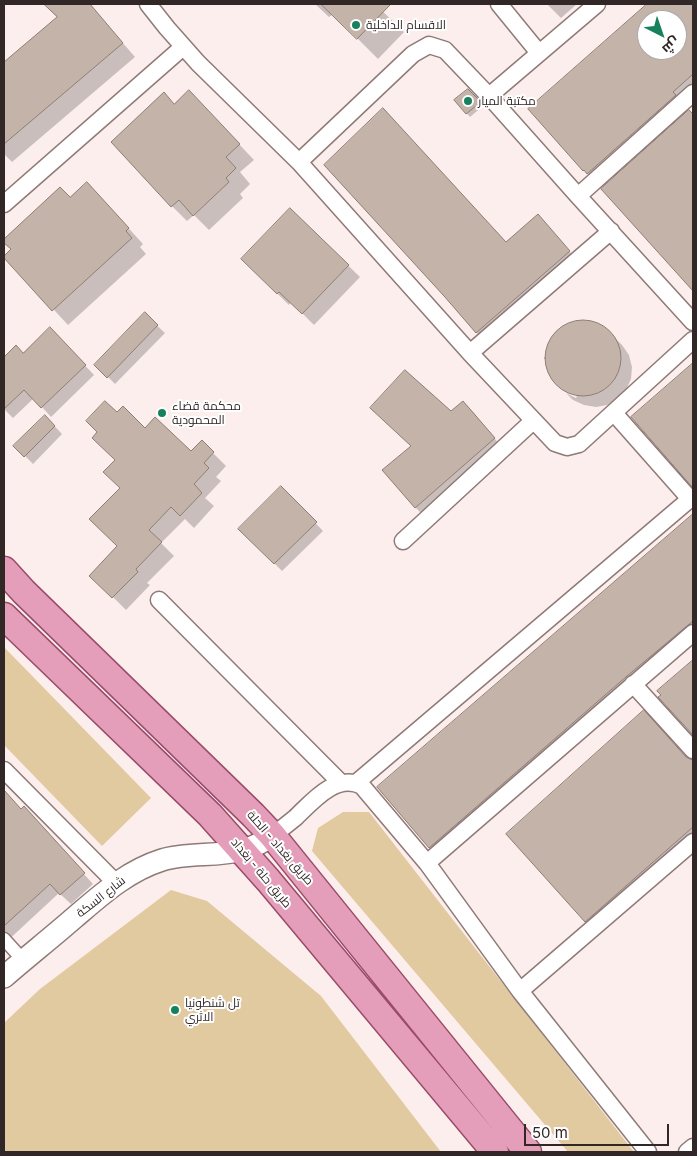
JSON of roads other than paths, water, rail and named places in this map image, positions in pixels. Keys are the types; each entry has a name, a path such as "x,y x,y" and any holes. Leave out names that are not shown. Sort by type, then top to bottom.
{"main road":[{"name":"طريق بغداد - الحلة","path":"4,570 24,592 272,835 528,1152"},
{"name":"طريق حلة - بغداد","path":"4,616 210,815 242,850 496,1152"}],"street":[{"path":"148,4 183,47 299,162 470,353 555,443 567,447 580,444 693,340"},
{"path":"499,4 539,53"},
{"path":"490,96 597,4"},
{"path":"299,162 413,54 429,45 445,50 490,96 693,322"},
{"path":"4,204 183,47"},
{"path":"578,196 693,93"},
{"path":"470,353 611,231"},
{"path":"272,835 295,818 321,793 349,783 690,499 614,413"},
{"path":"403,541 533,421"},
{"path":"159,600 349,783 362,786 366,790 427,864 520,991 648,1152"},
{"path":"427,864 693,633"},
{"path":"633,684 693,750"},
{"path":"4,770 116,883"},
{"name":"شارع السكة","path":"4,977 116,883 139,869 163,860 190,855 242,850 253,847 272,835"},
{"path":"520,991 693,842"},
{"path":"4,939 24,960"},
{"path":"687,1152 693,1146"}],"place":[{"name":"الاقسام الداخلية","path":"356,25"},
{"name":"مكتبة الميار","path":"468,101"},
{"name":"محكمة قضاء المحمودية","path":"162,413"},
{"name":"تل شنطونيا الاثري","path":"175,1010"}]}
